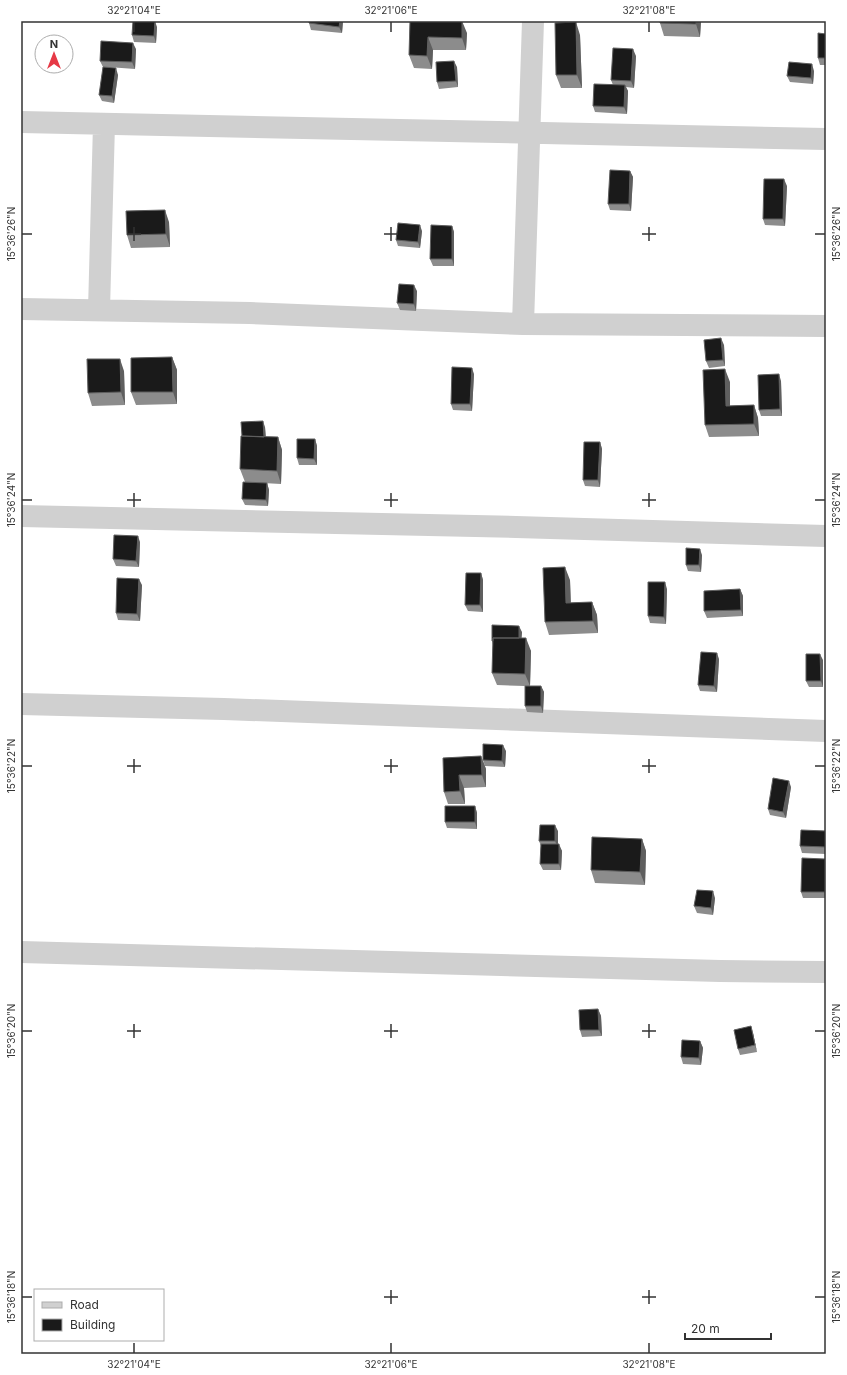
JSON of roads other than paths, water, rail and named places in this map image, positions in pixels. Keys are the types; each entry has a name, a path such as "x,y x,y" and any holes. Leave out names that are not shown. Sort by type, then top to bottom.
{"street":[{"path":"523,324 533,21"},
{"path":"21,122 826,139"},
{"path":"99,310 104,124"},
{"path":"21,309 250,313 523,324 826,326"},
{"path":"21,516 485,526 826,536"},
{"path":"21,704 224,709 826,731"},
{"path":"21,952 720,971 826,972"}]}
